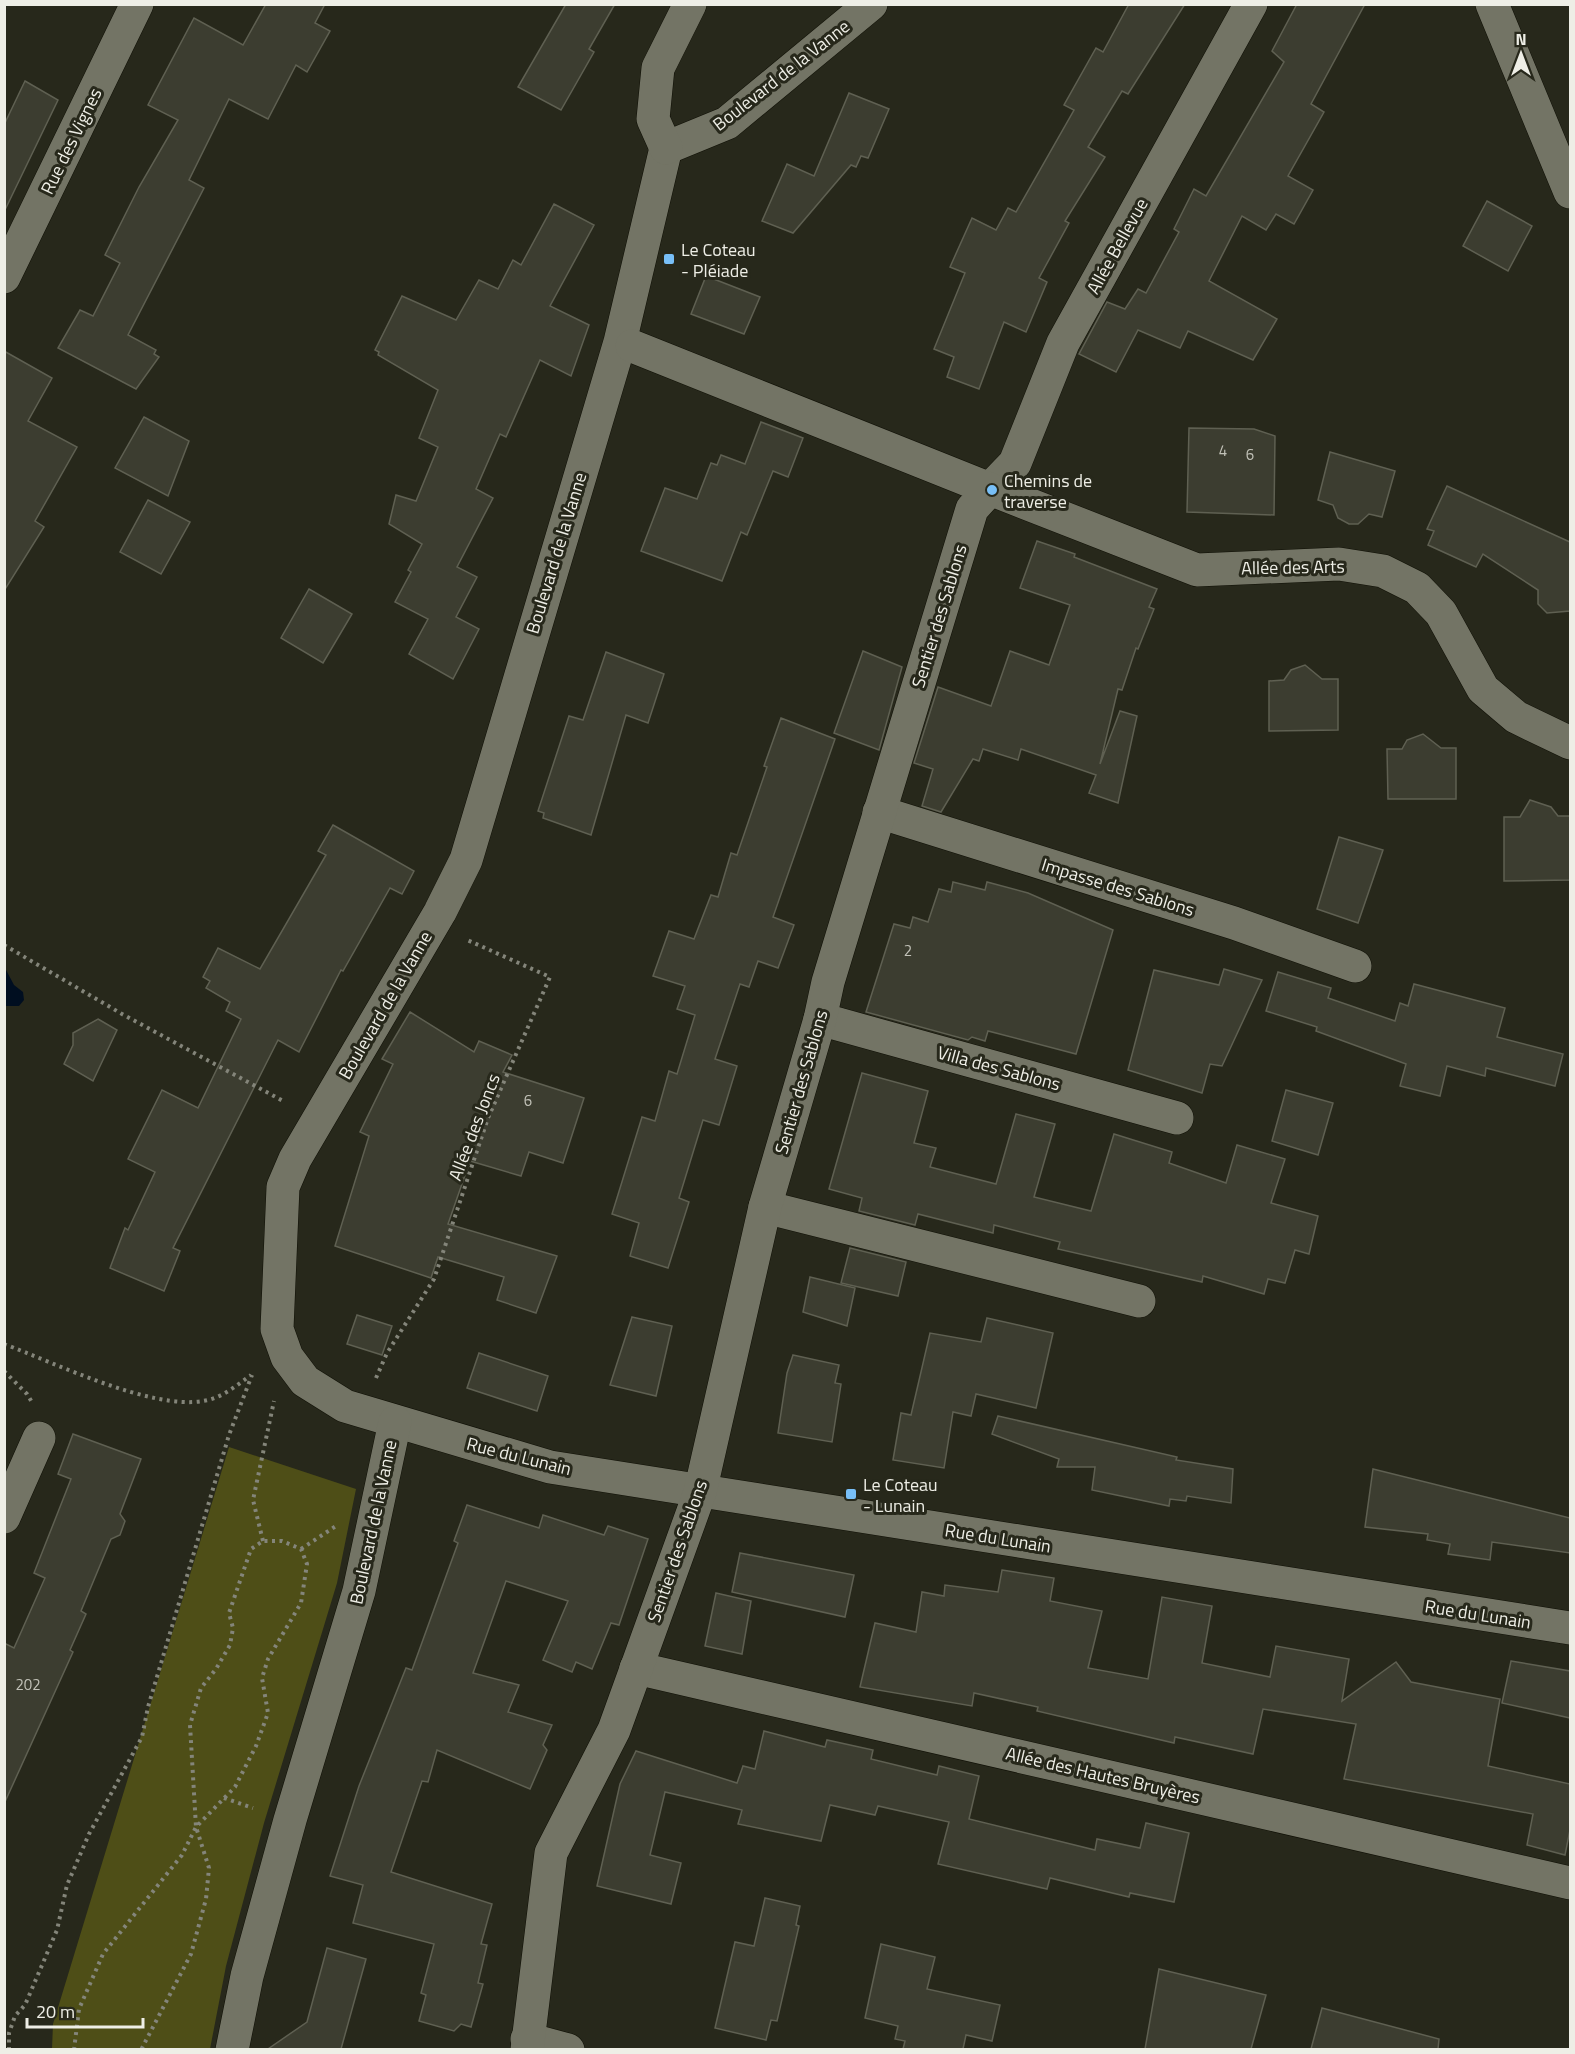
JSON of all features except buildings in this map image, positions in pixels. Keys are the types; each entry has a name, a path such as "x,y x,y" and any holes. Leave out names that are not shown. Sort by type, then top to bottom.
{"street":[{"path":"666,148 653,119 658,68 690,4"},
{"name":"Boulevard de la Vanne","path":"232,2049 247,1976 290,1820 359,1591 395,1422 345,1406 305,1381 287,1357 277,1329 283,1187 295,1159 440,912 466,860 620,342 666,148 727,123 871,4"},
{"name":"Allée Bellevue","path":"990,489 1015,463 1063,343 1251,4"},
{"path":"1492,4 1570,192"},
{"name":"Rue des Vignes","path":"4,277 131,7"},
{"path":"632,346 990,489"},
{"name":"Allée des Arts","path":"990,489 1197,570 1339,564 1383,571 1417,588 1441,613 1483,689 1516,717 1570,743"},
{"name":"Sentier des Sablons","path":"527,2044 551,1853 614,1730 700,1492 765,1207 820,1019 828,982 972,509 990,489"},
{"name":"Impasse des Sablons","path":"879,812 1234,923 1355,966"},
{"name":"Villa des Sablons","path":"820,1019 1177,1118"},
{"path":"765,1207 1139,1301"},
{"name":"Rue du Lunain","path":"395,1422 550,1467 1570,1628"},
{"path":"4,1517 39,1438"},
{"name":"Allée des Hautes Bruyères","path":"636,1668 1570,1883"},
{"path":"527,2044 568,2049"}],"path":[{"name":"Allée des Joncs","path":"374,1383 387,1353 434,1279 488,1118 550,977 460,937"},
{"path":"4,945 122,1014 318,1119"},
{"path":"4,1344 108,1384 173,1402 202,1401 220,1396 258,1369"},
{"path":"9,2049 9,2033 15,2016 25,2005 57,1930 67,1885 89,1834 142,1737 148,1707 229,1435 252,1375"},
{"path":"263,1540 253,1500 275,1396"},
{"path":"301,1549 339,1524"},
{"path":"74,2049 79,2009 103,1954 182,1855 196,1827 235,1787 256,1746 267,1713 262,1678 267,1659 301,1603 307,1564 301,1549 282,1540 263,1540 251,1550 228,1613 233,1628 230,1645 216,1670 201,1688 190,1725 196,1827 209,1868 206,1899 191,1954 141,2049"},
{"path":"224,1798 253,1808"}],"shaded area":[{"path":"229,1447 356,1489 337,1583 264,1823 226,1966 210,2049 52,2049 53,2024"}],"water":[{"path":"5,968 14,985 23,992 24,1000 19,1006 5,1006"}],"place":[{"name":"Le Coteau - Pléiade","path":"669,259"},
{"name":"Chemins de traverse","path":"992,490"},
{"name":"Le Coteau - Lunain","path":"851,1494"}]}
